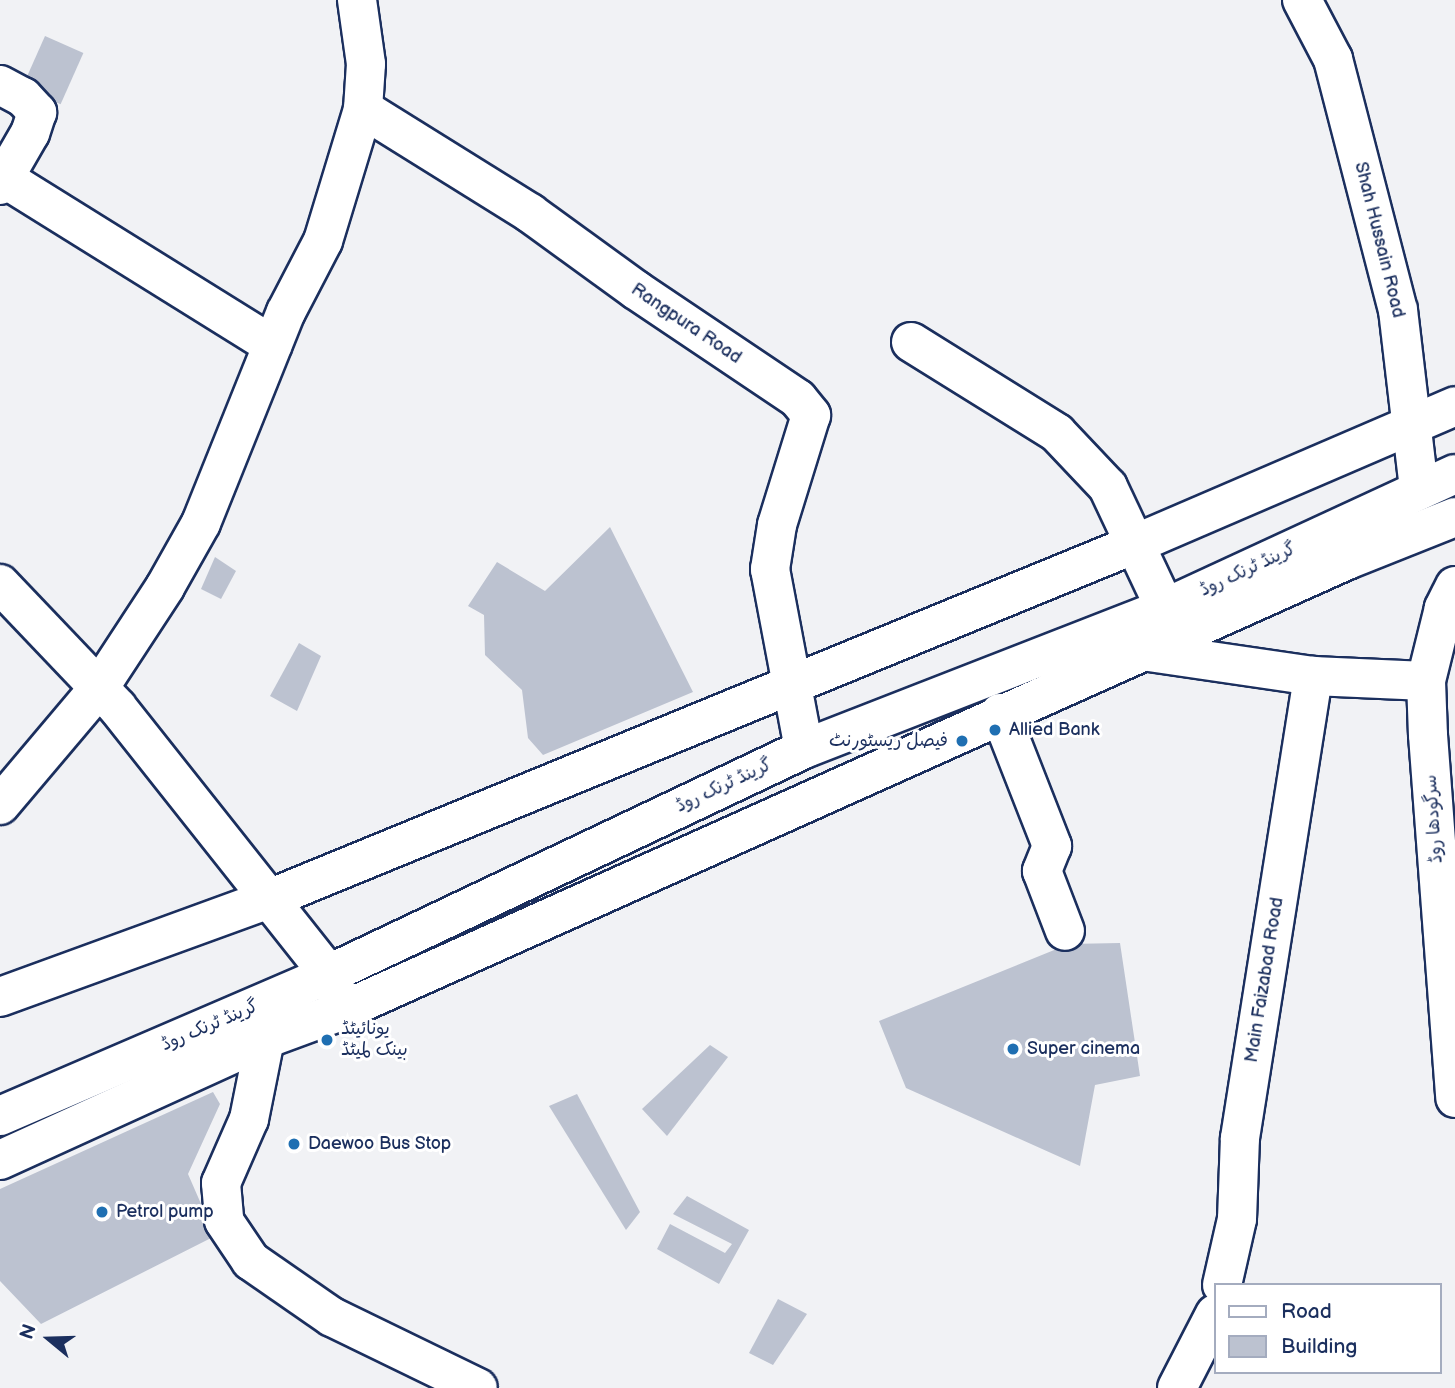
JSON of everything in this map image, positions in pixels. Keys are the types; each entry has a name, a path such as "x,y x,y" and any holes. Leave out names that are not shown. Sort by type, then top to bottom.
{"street":[{"path":"0,805 99,688 165,587 201,523 272,345 323,241 363,109 366,64 357,0"},
{"name":"Shah Hussain Road","path":"1302,0 1333,59 1398,310 1419,490"},
{"path":"0,85 23,97 37,112 30,133 2,182 272,345"},
{"name":"Rangpura Road","path":"363,109 530,213 636,290 798,399 811,415 777,525 770,569 804,749"},
{"path":"911,342 1058,433 1108,487 1165,608"},
{"path":"0,997 269,899 1135,544 1455,406"},
{"name":"گرینڈ ٹرنک روڈ","path":"0,1116 329,974 804,749 1165,608 1455,474"},
{"name":"گرینڈ ٹرنک روڈ","path":"0,1160 265,1039 344,1010 1347,559 1455,517"},
{"path":"0,584 99,688 329,974 344,1010"},
{"name":"سرگودھا روڈ","path":"1454,1078 1427,735 1426,681 1444,608 1455,586"},
{"path":"1142,651 1313,676 1426,681"},
{"name":"Main Faizabad Road","path":"1222,1283 1237,1219 1240,1138 1313,676"},
{"path":"1000,713 1052,846 1042,871 1065,931"},
{"path":"265,1039 249,1119 221,1183 224,1221 251,1261 332,1317 478,1388"},
{"path":"1177,1388 1214,1316"}],"building":[{"path":"45,36 83,53 61,104 22,87"},
{"path":"610,527 693,692 543,755 528,738 522,690 485,655 484,615 468,606 497,562 545,591"},
{"path":"215,557 236,571 221,599 201,589"},
{"path":"299,643 321,656 297,711 270,696"},
{"name":"Super cinema","path":"1120,943 1140,1076 1095,1085 1080,1166 906,1088 879,1021 1069,944"},
{"path":"710,1045 728,1057 667,1136 642,1109"},
{"name":"Petrol pump","path":"213,1092 220,1104 188,1174 215,1236 41,1324 0,1281 0,1189"},
{"path":"577,1094 640,1212 626,1230 549,1106"},
{"path":"687,1196 749,1230 719,1284 657,1249 670,1224 725,1253 732,1244 673,1214"},
{"path":"778,1299 807,1314 773,1365 749,1353"}],"place":[{"name":"Allied Bank","path":"995,730"},
{"name":"فیصل ریسٹورنٹ","path":"962,741"},
{"name":"یونائیٹڈ بینک لمیٹڈ","path":"327,1040"},
{"name":"Super cinema","path":"1013,1049"},
{"name":"Daewoo Bus Stop","path":"294,1144"},
{"name":"Petrol pump","path":"102,1212"}]}
